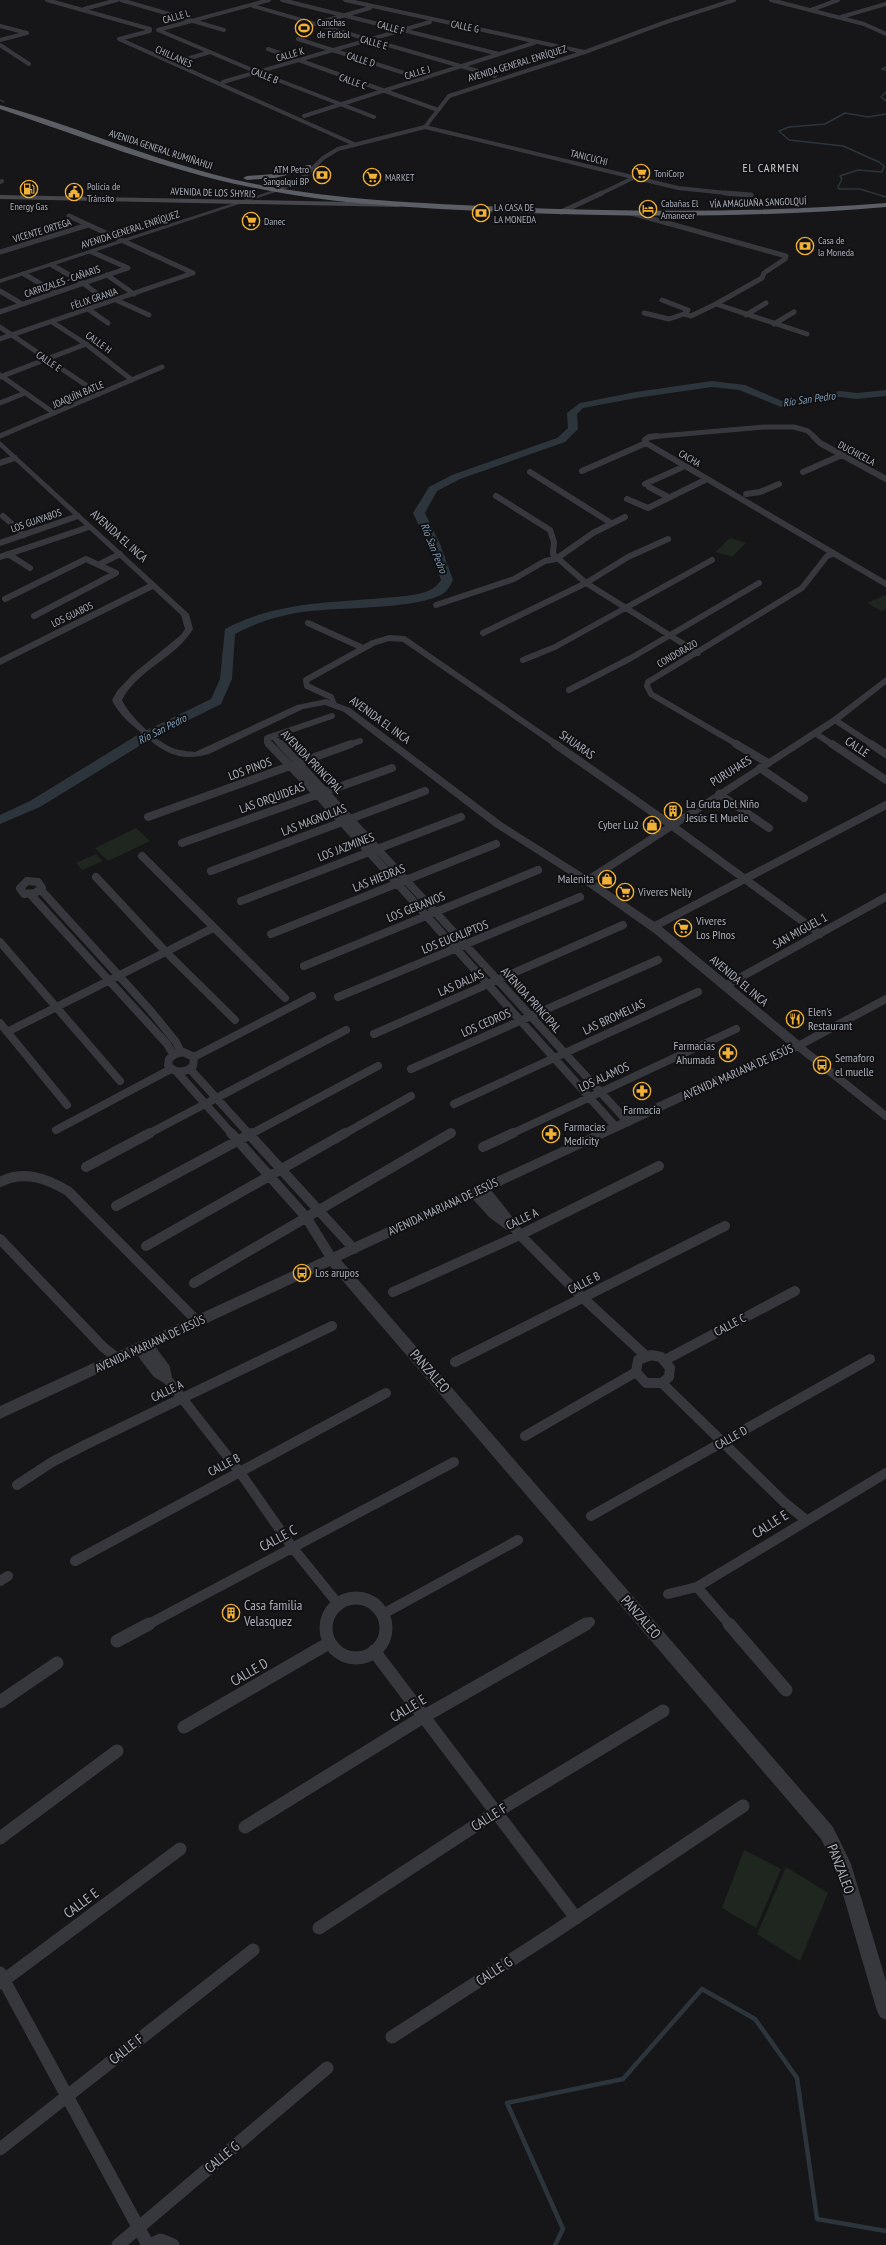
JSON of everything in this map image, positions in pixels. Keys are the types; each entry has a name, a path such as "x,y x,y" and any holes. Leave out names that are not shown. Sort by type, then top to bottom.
{"highway":[{"name":"AVENIDA GENERAL RUMIÑAHUI","path":"0,107 165,163 267,192 279,190 319,196"},
{"path":"214,177 265,177 293,172 308,167"},
{"path":"305,176 301,183 303,188 319,196"},
{"name":"VÍA AMAGUAÑA SANGOLQUÍ","path":"319,196 425,206 561,212 790,213 886,205"}],"main road":[{"name":"AVENIDA DE LOS SHYRIS","path":"0,197 425,206"}],"street":[{"name":"CHILLANES","path":"47,0 150,29 150,31 119,39 354,144"},
{"path":"106,0 112,2"},
{"path":"83,10 117,0"},
{"path":"121,0 192,19 224,30"},
{"name":"CALLE L","path":"158,30 192,19 269,0"},
{"name":"CALLE F","path":"282,0 500,54"},
{"name":"CALLE G","path":"345,0 585,52"},
{"name":"AVENIDA GENERAL ENRÍQUEZ","path":"279,190 305,176 320,162 338,149 425,126 447,97 452,94 585,52 666,22 734,0"},
{"path":"771,0 840,17 881,30 886,34"},
{"path":"811,10 838,0"},
{"path":"840,17 886,4"},
{"name":"CALLE E","path":"253,6 366,40 495,76"},
{"path":"314,24 370,8"},
{"name":"CALLE K","path":"224,82 430,22"},
{"path":"0,26 27,33 0,40"},
{"name":"CALLE B","path":"158,30 257,72 374,117"},
{"name":"CALLE D","path":"298,39 424,79"},
{"name":"CALLE J","path":"304,116 534,43"},
{"path":"0,45 29,64"},
{"name":"CALLE C","path":"268,49 381,91 438,110"},
{"path":"177,62 210,52"},
{"name":"TANICUCHI","path":"425,126 678,188 751,195"},
{"name":"AVENIDA GENERAL ENRÍQUEZ","path":"0,281 244,203 267,192 308,167 320,162"},
{"path":"561,212 633,178"},
{"path":"631,213 786,256 785,259 764,273 762,278 716,304 690,316 684,314"},
{"path":"69,216 122,242"},
{"name":"VICENTE ORTEGA","path":"0,252 88,225"},
{"name":"FÈLIX GRANJA","path":"0,339 193,273 122,242"},
{"name":"CARRIZALES - CAÑARIS","path":"0,312 55,292 127,269 128,267 92,252"},
{"path":"52,265 83,283 108,302"},
{"path":"24,274 55,292"},
{"path":"107,275 134,294"},
{"path":"0,291 22,304"},
{"path":"116,300 148,315"},
{"path":"644,313 669,319 684,314 688,310 662,300"},
{"path":"746,315 766,303"},
{"path":"716,304 806,334"},
{"path":"88,309 108,323"},
{"path":"774,324 794,312"},
{"name":"CALLE H","path":"52,322 86,344 132,380"},
{"name":"CALLE E","path":"0,328 13,335 99,394"},
{"path":"1,376 86,344"},
{"name":"JOAQUÌN BATLE","path":"0,436 162,367"},
{"path":"1,376 54,414"},
{"path":"0,403 25,393"},
{"name":"CACHA","path":"820,443 808,432 784,427 649,437 645,440 646,443 707,479 742,495 833,554 886,584"},
{"name":"AVENIDA EL INCA","path":"0,442 15,458 89,527 185,614 189,629 184,638 121,690 118,695 118,704 128,717 152,740 170,751 200,754 300,707 326,702 347,710 500,826 587,881 654,927 798,1046 886,1116"},
{"path":"582,471 646,443"},
{"name":"DUCHICELA","path":"820,443 886,479"},
{"path":"803,472 842,455"},
{"path":"0,463 15,458"},
{"path":"668,497 647,485 686,466"},
{"path":"530,472 610,523"},
{"path":"627,498 648,508 707,479"},
{"path":"742,495 760,492 779,484"},
{"path":"496,496 550,530 554,535 555,545 553,554 556,559 586,583 668,636 698,653"},
{"path":"3,516 24,535"},
{"name":"LOS GUAYABOS","path":"0,543 78,516"},
{"path":"436,605 500,584 545,561 556,559 593,532 625,517"},
{"path":"0,557 89,527"},
{"path":"483,634 586,583 628,557 668,539"},
{"path":"8,554 30,568"},
{"name":"CONDORAZO","path":"764,766 648,690 648,682 792,595 802,588 826,556 833,554"},
{"path":"102,566 122,556"},
{"path":"4,599 86,559 116,574 34,616"},
{"path":"523,660 555,647 712,560"},
{"name":"LOS GUABOS","path":"0,654 151,583"},
{"name":"LOS GUABOS","path":"0,662 151,583"},
{"path":"569,690 631,658 760,583"},
{"path":"308,623 363,648"},
{"name":"SHUARAS","path":"334,705 331,697 307,686 306,680 310,676 363,648 389,638 399,638 408,641 671,825 820,934"},
{"name":"PURUHAES","path":"587,881 671,825 835,720 886,680"},
{"name":"AVENIDA PRINCIPAL","path":"332,716 273,736 294,764 372,850 397,883 588,1098 616,1127"},
{"path":"835,720 886,754"},
{"name":"CALLE","path":"815,733 886,780"},
{"name":"LOS PINOS","path":"148,817 360,741"},
{"path":"764,766 804,798"},
{"name":"LAS ORQUIDEAS","path":"182,843 392,768"},
{"name":"LAS MAGNOLIAS","path":"211,871 425,791"},
{"path":"719,794 769,828"},
{"path":"654,927 886,805"},
{"name":"LOS JAZMINES","path":"241,901 372,850 461,818"},
{"name":"LAS HIEDRAS","path":"271,934 496,844"},
{"name":"AVENIDA PRINCIPAL","path":"372,850 405,880 628,1122"},
{"path":"142,856 285,998"},
{"name":"LOS GERANIOS","path":"304,966 538,870"},
{"path":"96,877 166,952 235,1020"},
{"path":"27,881 38,882 42,885 40,890 31,895 24,894 20,890 21,885 27,881"},
{"path":"40,890 150,1010 176,1042 177,1053"},
{"path":"31,895 139,1014 177,1053"},
{"name":"LOS EUCALIPTOS","path":"338,997 465,946 580,897"},
{"name":"SAN MIGUEL 1","path":"725,986 886,897"},
{"name":"LAS DALIAS","path":"374,1034 623,925"},
{"path":"7,1032 213,928"},
{"path":"72,941 82,936"},
{"path":"0,942 120,1081"},
{"name":"LOS CEDROS","path":"411,1069 658,960"},
{"name":"LAS BROMELIAS","path":"454,1104 698,992"},
{"path":"194,1057 312,996"},
{"name":"AVENIDA MARIANA DE JESÚS","path":"0,1413 616,1127 798,1046 886,999"},
{"path":"139,1014 150,1010"},
{"path":"0,1023 67,1104"},
{"name":"LOS ALAMOS","path":"483,1148 736,1029"},
{"path":"86,1167 346,1030"},
{"path":"56,1130 174,1070 190,1069 195,1063 194,1057 188,1052 177,1053 168,1062 174,1070 206,1104 237,1141 306,1217 332,1259"},
{"path":"116,1206 378,1066"},
{"path":"190,1069 354,1249"},
{"path":"146,1246 411,1096"},
{"path":"194,1283 450,1133"},
{"name":"CALLE A","path":"393,1292 520,1235 659,1166"},
{"path":"0,1182 8,1177 19,1175 29,1176 52,1182 68,1191 197,1321"},
{"path":"479,1191 492,1213 520,1235 583,1298 646,1356"},
{"name":"CALLE B","path":"455,1362 725,1226"},
{"path":"0,1239 104,1347 117,1358"},
{"name":"PANZALEO","path":"332,1259 827,1833 843,1864 886,2011"},
{"name":"CALLE C","path":"665,1360 794,1291"},
{"name":"CALLE A","path":"17,1485 52,1462 181,1398 332,1326"},
{"path":"142,1346 157,1373 167,1380 239,1471 292,1547 339,1604"},
{"path":"656,1355 665,1360 670,1373 669,1377 662,1383 646,1383 636,1372 638,1360 646,1356 656,1355"},
{"name":"CALLE D","path":"591,1516 725,1442 870,1359"},
{"path":"525,1436 636,1372"},
{"path":"662,1383 725,1442 785,1503 806,1520"},
{"name":"CALLE B","path":"75,1561 239,1471 386,1393"},
{"name":"CALLE C","path":"117,1641 454,1462"},
{"name":"CALLE E","path":"668,1594 697,1587 886,1473"},
{"path":"383,1614 518,1540"},
{"path":"697,1587 786,1690"},
{"path":"355,1599 364,1600 375,1605 383,1614 386,1621 386,1635 374,1651 362,1657 352,1657 343,1655 329,1643 326,1635 327,1622 333,1610 339,1604 355,1599"},
{"name":"CALLE E","path":"245,1827 423,1717 590,1622"},
{"name":"CALLE D","path":"184,1727 329,1643"},
{"path":"374,1651 576,1918"},
{"path":"0,1702 57,1663"},
{"name":"CALLE F","path":"319,1928 496,1812 663,1711"},
{"path":"0,1838 117,1751"},
{"name":"CALLE G","path":"392,2037 576,1918 743,1806"},
{"name":"CALLE E","path":"1,1979 180,1849"},
{"name":"CALLE F","path":"0,2149 253,1950"},
{"path":"1,1979 68,2095 138,2228 149,2245 161,2240 173,2245"},
{"name":"CALLE G","path":"118,2245 327,2068"}],"shaded area":[{"path":"730,538 746,543 732,557 716,552"},
{"path":"886,595 886,609 881,611 867,603"},
{"path":"136,828 150,841 108,861 95,848"},
{"path":"96,854 103,861 82,870 76,863"},
{"path":"744,1850 781,1869 756,1928 722,1908"},
{"path":"786,1867 828,1893 800,1961 757,1934"}],"waterway":[{"path":"886,67 882,69 886,70"},
{"path":"886,92 881,97 886,101"},
{"path":"0,100 4,102"},
{"path":"886,114 868,117 845,113 825,124 789,127 779,131 789,140 843,146 879,162 884,166 882,172 858,170 840,176 842,179 838,187 839,189 860,189 886,197"},
{"name":"Río San Pedro","path":"0,820 35,804 144,737 216,701 226,679 229,632 246,623 284,611 324,606 405,600 420,597 440,590 447,580 434,544 419,513 433,489 456,477 561,440 573,429 572,413 580,406 636,395 712,384 741,387 781,404 840,394 857,396 886,393"},
{"path":"555,2245 563,2229 507,2103 623,2079 702,1989 755,2019 797,2078 817,2219 886,2231"}],"place":[{"name":"Canchas de Fútbol","path":"304,28"},
{"name":"ToniCorp","path":"641,173"},
{"name":"ATM Petro Sangolqui BP","path":"322,175"},
{"name":"MARKET","path":"372,177"},
{"name":"Energy Gas","path":"29,189"},
{"name":"Policía de Tránsito","path":"74,192"},
{"name":"Cabañas El Amanecer","path":"648,209"},
{"name":"LA CASA DE LA MONEDA","path":"481,213"},
{"name":"Danec","path":"251,221"},
{"name":"Casa de la Moneda","path":"805,246"},
{"name":"La Gruta Del Niño Jesús El Muelle","path":"673,811"},
{"name":"Cyber Lu2","path":"652,825"},
{"name":"Malenita","path":"607,879"},
{"name":"Viveres Nelly","path":"625,892"},
{"name":"Viveres Los PInos","path":"683,928"},
{"name":"Elen's Restaurant","path":"795,1019"},
{"name":"Farmacias Ahumada","path":"728,1053"},
{"name":"Semaforo el muelle","path":"822,1065"},
{"name":"Farmacia","path":"642,1091"},
{"name":"Farmacias Medicity","path":"551,1134"},
{"name":"Los arupos","path":"302,1273"},
{"name":"Casa familia Velasquez","path":"231,1613"}],"district":[{"name":"EL CARMEN","path":"771,168"}]}
